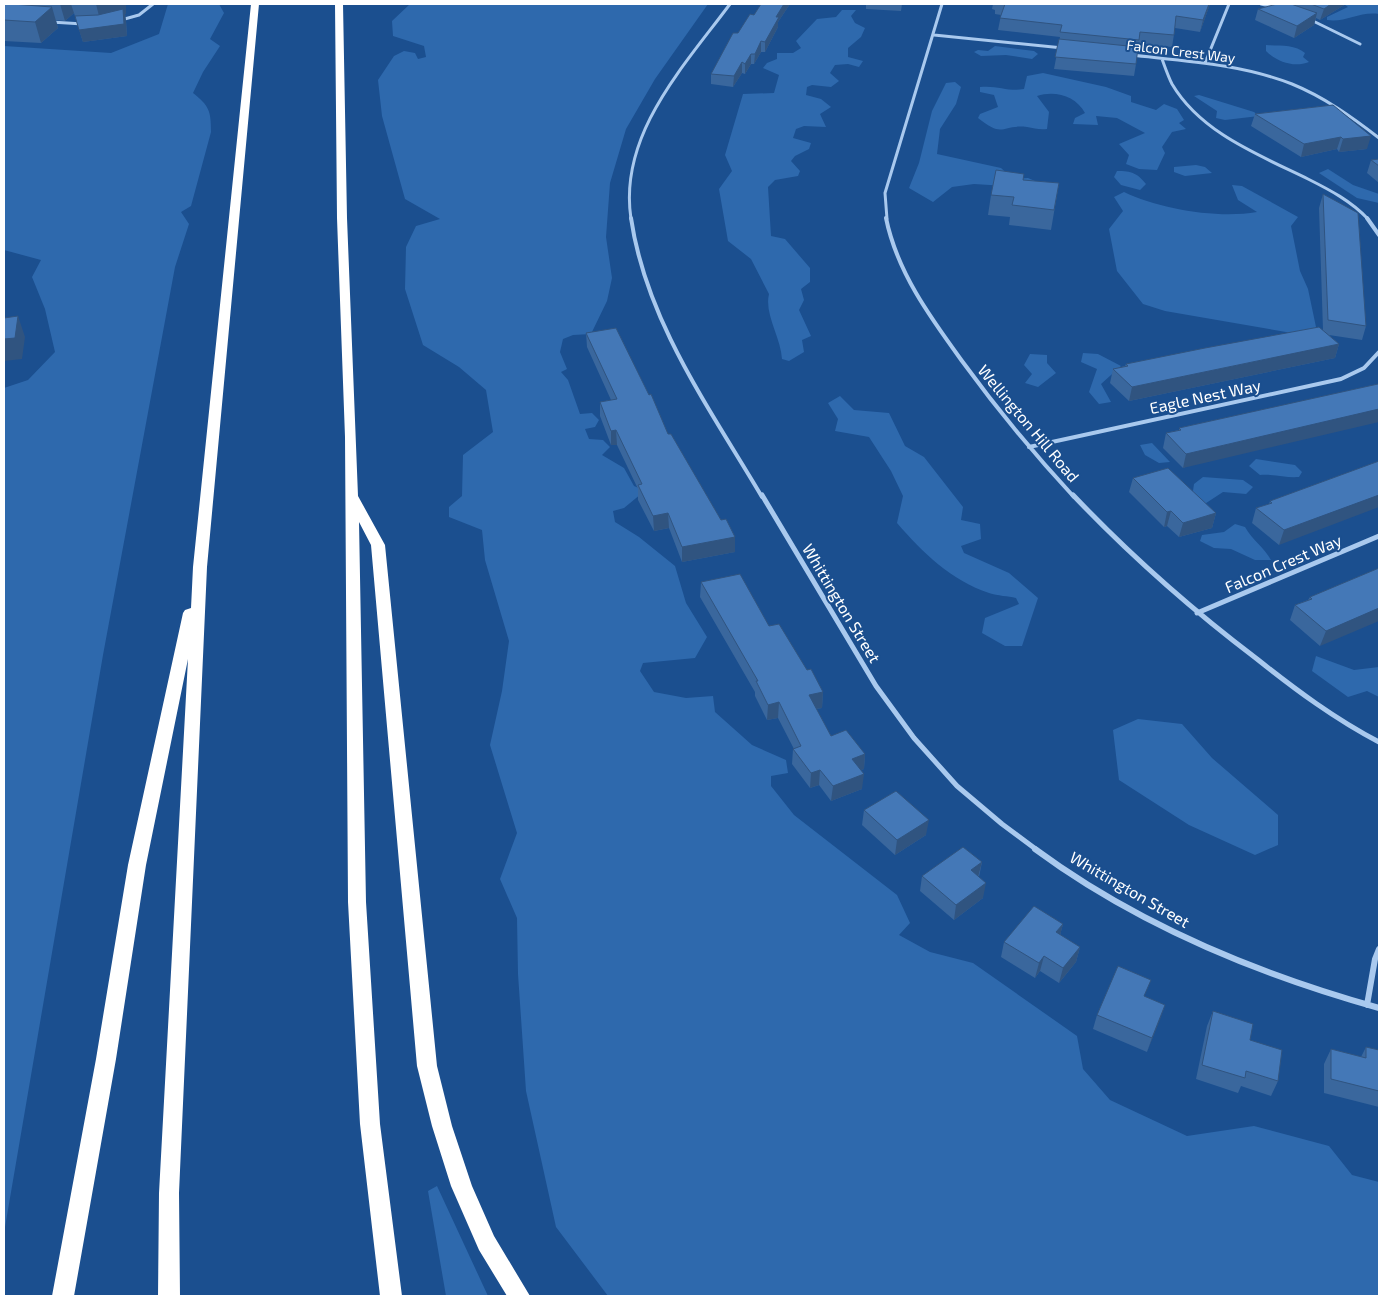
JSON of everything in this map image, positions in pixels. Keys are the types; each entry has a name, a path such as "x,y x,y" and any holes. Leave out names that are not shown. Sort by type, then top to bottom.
{"highway":[{"path":"169,1296 169,1193 200,567 255,4"},
{"path":"339,4 342,218 352,495 357,902 370,1124 392,1296"},
{"path":"352,495 378,544 427,1066 434,1099 468,1203 503,1274 519,1296"},
{"path":"63,1296 106,1059 137,865 200,567"}],"street":[{"path":"120,20 139,15 153,4"},
{"name":"Whittington Street","path":"730,4 663,97 641,138 631,172 630,212 632,237 639,265 653,303 680,359 876,686 904,726 956,785 1030,845 1081,880 1128,907 1249,967 1379,1008"},
{"name":"Wellington Hill Road","path":"942,4 890,174 884,203 886,227 905,273 921,300 980,386 1029,447 1096,520 1196,613 1335,717 1379,742"},
{"path":"1205,63 1229,4"},
{"path":"1261,4 1283,9"},
{"path":"1304,16 1360,44"},
{"path":"42,22 86,24"},
{"path":"934,35 1071,49"},
{"name":"Falcon Crest Way","path":"1126,55 1205,63 1263,75 1311,93 1337,107 1379,138"},
{"path":"1162,58 1173,88 1199,117 1224,135 1351,203 1370,220 1379,235"},
{"name":"Eagle Nest Way","path":"1029,447 1341,379 1364,368 1379,352"},
{"name":"Falcon Crest Way","path":"1196,613 1379,536"},
{"path":"1367,1005 1375,959 1379,950"}],"shaded area":[{"path":"168,4 219,4 224,13 210,39 220,46 203,72 193,93 203,101 210,113 211,132 191,206 181,212 189,224 175,267 103,655 4,1233 4,388 28,380 55,352 45,309 32,277 41,260 4,250 4,46 111,53 159,34"},
{"path":"410,4 708,4 655,79 626,129 610,183 606,237 612,278 607,301 591,334 573,335 563,339 560,352 567,369 561,372 568,380 580,414 592,413 599,420 595,427 585,429 589,439 603,440 610,447 602,455 624,468 634,486 641,489 641,494 624,508 613,511 615,522 639,537 675,566 686,603 707,637 695,658 643,663 640,671 654,692 686,698 713,696 715,712 752,745 786,760 788,773 771,776 771,786 794,815 897,895 910,923 899,935 930,952 973,963 1077,1036 1083,1069 1110,1100 1187,1136 1254,1126 1329,1146 1352,1175 1379,1182 1379,1296 608,1296 556,1227 526,1091 518,974 517,918 500,879 517,833 490,745 502,691 509,641 485,560 482,530 449,517 449,507 462,496 463,455 493,432 486,390 459,367 423,345 405,289 406,247 416,226 440,219 405,199 382,116 378,80 394,56 404,51 415,53 418,59 426,57 424,46 393,36 392,21"},
{"path":"1344,4 1379,4 1379,14 1365,14 1340,20 1327,20 1327,17 1348,7"},
{"path":"842,10 856,10 851,16 855,23 865,28 861,37 848,48 848,57 863,61 859,67 848,64 835,65 830,73 839,81 831,87 812,85 807,87 806,95 821,99 831,107 820,114 826,127 804,126 796,129 793,138 811,143 809,149 795,156 791,161 800,171 798,176 775,180 768,187 771,236 785,239 810,268 810,282 801,289 804,300 799,310 811,336 802,340 804,352 789,361 782,359 769,310 769,294 751,259 728,241 719,189 732,171 725,155 743,94 774,93 779,75 763,68 767,63 777,59 777,53 793,53 801,48 796,41 817,19 836,17"},
{"path":"1266,45 1297,48 1305,53 1303,57 1309,62 1292,64 1280,61 1266,51"},
{"path":"995,46 1034,51 1038,54 1032,59 1006,55 981,56 974,52 978,50 988,51"},
{"path":"1043,73 1106,87 1131,96 1131,102 1156,110 1164,104 1177,109 1184,120 1179,123 1186,129 1172,132 1162,147 1165,153 1157,170 1139,169 1126,164 1129,155 1119,144 1145,133 1117,118 1096,116 1098,125 1073,124 1075,118 1085,113 1076,102 1058,94 1037,96 1049,112 1047,129 1012,127 998,129 993,128 978,118 980,114 998,107 994,95 980,92 980,87 1024,89 1027,76"},
{"path":"955,82 961,87 956,104 940,129 937,154 1001,168 1013,179 1028,178 1042,184 1024,187 974,184 952,187 933,202 909,188 919,163 932,111 946,83"},
{"path":"1199,95 1254,112 1259,116 1225,120 1216,118 1217,111 1194,96"},
{"path":"1196,165 1205,167 1212,173 1185,176 1174,172 1174,167"},
{"path":"1328,169 1353,185 1379,194 1379,203 1357,198 1319,173"},
{"path":"1117,171 1134,173 1146,184 1140,190 1121,185 1114,177"},
{"path":"1232,185 1242,186 1298,217 1291,226 1300,271 1308,289 1316,327 1309,336 1165,311 1143,304 1117,271 1109,229 1123,211 1114,197 1124,192 1171,208 1207,213 1242,214 1257,212 1238,200"},
{"path":"1083,353 1098,354 1121,366 1101,384 1111,402 1099,404 1089,392 1097,369 1081,362"},
{"path":"1030,354 1047,355 1047,363 1056,373 1038,387 1025,383 1032,374 1024,365"},
{"path":"840,396 854,410 889,413 905,446 924,457 963,507 961,520 980,524 981,539 961,546 964,553 1009,573 1038,598 1022,646 1005,646 982,633 985,618 1019,604 1016,598 996,595 975,588 950,573 927,555 897,523 903,496 891,471 869,437 835,431 838,419 828,403"},
{"path":"1152,443 1170,462 1159,463 1145,455 1140,445"},
{"path":"1256,459 1295,465 1302,472 1299,477 1260,475 1249,466"},
{"path":"1203,477 1243,480 1253,487 1246,494 1223,492 1197,509 1191,504 1194,484"},
{"path":"1235,524 1245,527 1271,560 1255,560 1231,549 1214,548 1200,541 1202,535 1224,532"},
{"path":"1316,656 1354,670 1379,667 1379,697 1367,691 1348,697 1312,671"},
{"path":"1138,719 1182,724 1212,758 1278,815 1278,845 1255,855 1189,825 1119,780 1113,730"},
{"path":"437,1186 488,1296 446,1296 428,1191"}],"building":[{"path":"4,4 52,7 35,22 4,20"},
{"path":"761,4 784,4 765,42 761,41 755,54 751,54 745,64 742,62 734,76 711,74 733,33 738,33 750,14 754,15"},
{"path":"1005,4 1209,4 1203,20 1176,16 1174,35 1140,32 1139,40 1060,32 1062,25 1000,18"},
{"path":"1277,4 1291,4 1317,13 1297,26 1258,9"},
{"path":"1311,4 1331,4 1324,9"},
{"path":"123,9 124,24 79,30 75,16 98,15"},
{"path":"1059,39 1138,47 1136,64 1055,57"},
{"path":"1333,105 1371,136 1343,139 1341,137 1304,144 1255,114"},
{"path":"1379,159 1379,166 1371,160"},
{"path":"996,170 1024,174 1023,180 1059,183 1054,210 1012,205 1014,197 991,195"},
{"path":"1323,194 1358,213 1366,326 1328,320"},
{"path":"18,316 15,338 4,339 4,318"},
{"path":"1319,327 1339,344 1132,387 1113,369 1128,366 1126,364"},
{"path":"616,328 649,395 651,394 668,434 671,434 721,520 726,519 735,537 682,547 668,513 653,516 638,485 642,484 616,430 611,431 600,402 617,399 586,333"},
{"path":"1378,384 1379,409 1186,454 1166,433 1181,430 1179,428"},
{"path":"1379,461 1379,495 1284,530 1256,508 1272,503 1270,501"},
{"path":"1168,468 1216,513 1183,523 1171,511 1167,512 1133,478"},
{"path":"1379,568 1379,608 1326,631 1295,605 1312,599 1310,597"},
{"path":"740,574 769,626 779,624 807,670 811,669 823,692 809,695 831,736 846,730 865,754 852,759 864,774 833,786 820,770 811,773 793,749 801,746 779,702 768,705 756,681 758,681 701,582"},
{"path":"896,791 929,820 897,840 864,810"},
{"path":"963,847 982,862 971,870 986,883 956,905 922,876"},
{"path":"1034,906 1063,924 1056,932 1080,947 1063,968 1044,956 1039,963 1004,942"},
{"path":"1118,966 1151,980 1144,996 1165,1005 1152,1038 1097,1015"},
{"path":"1213,1011 1253,1024 1250,1040 1282,1050 1278,1081 1246,1071 1245,1078 1202,1065"},
{"path":"1366,1047 1379,1050 1379,1091 1331,1079 1331,1049 1366,1058"}]}
